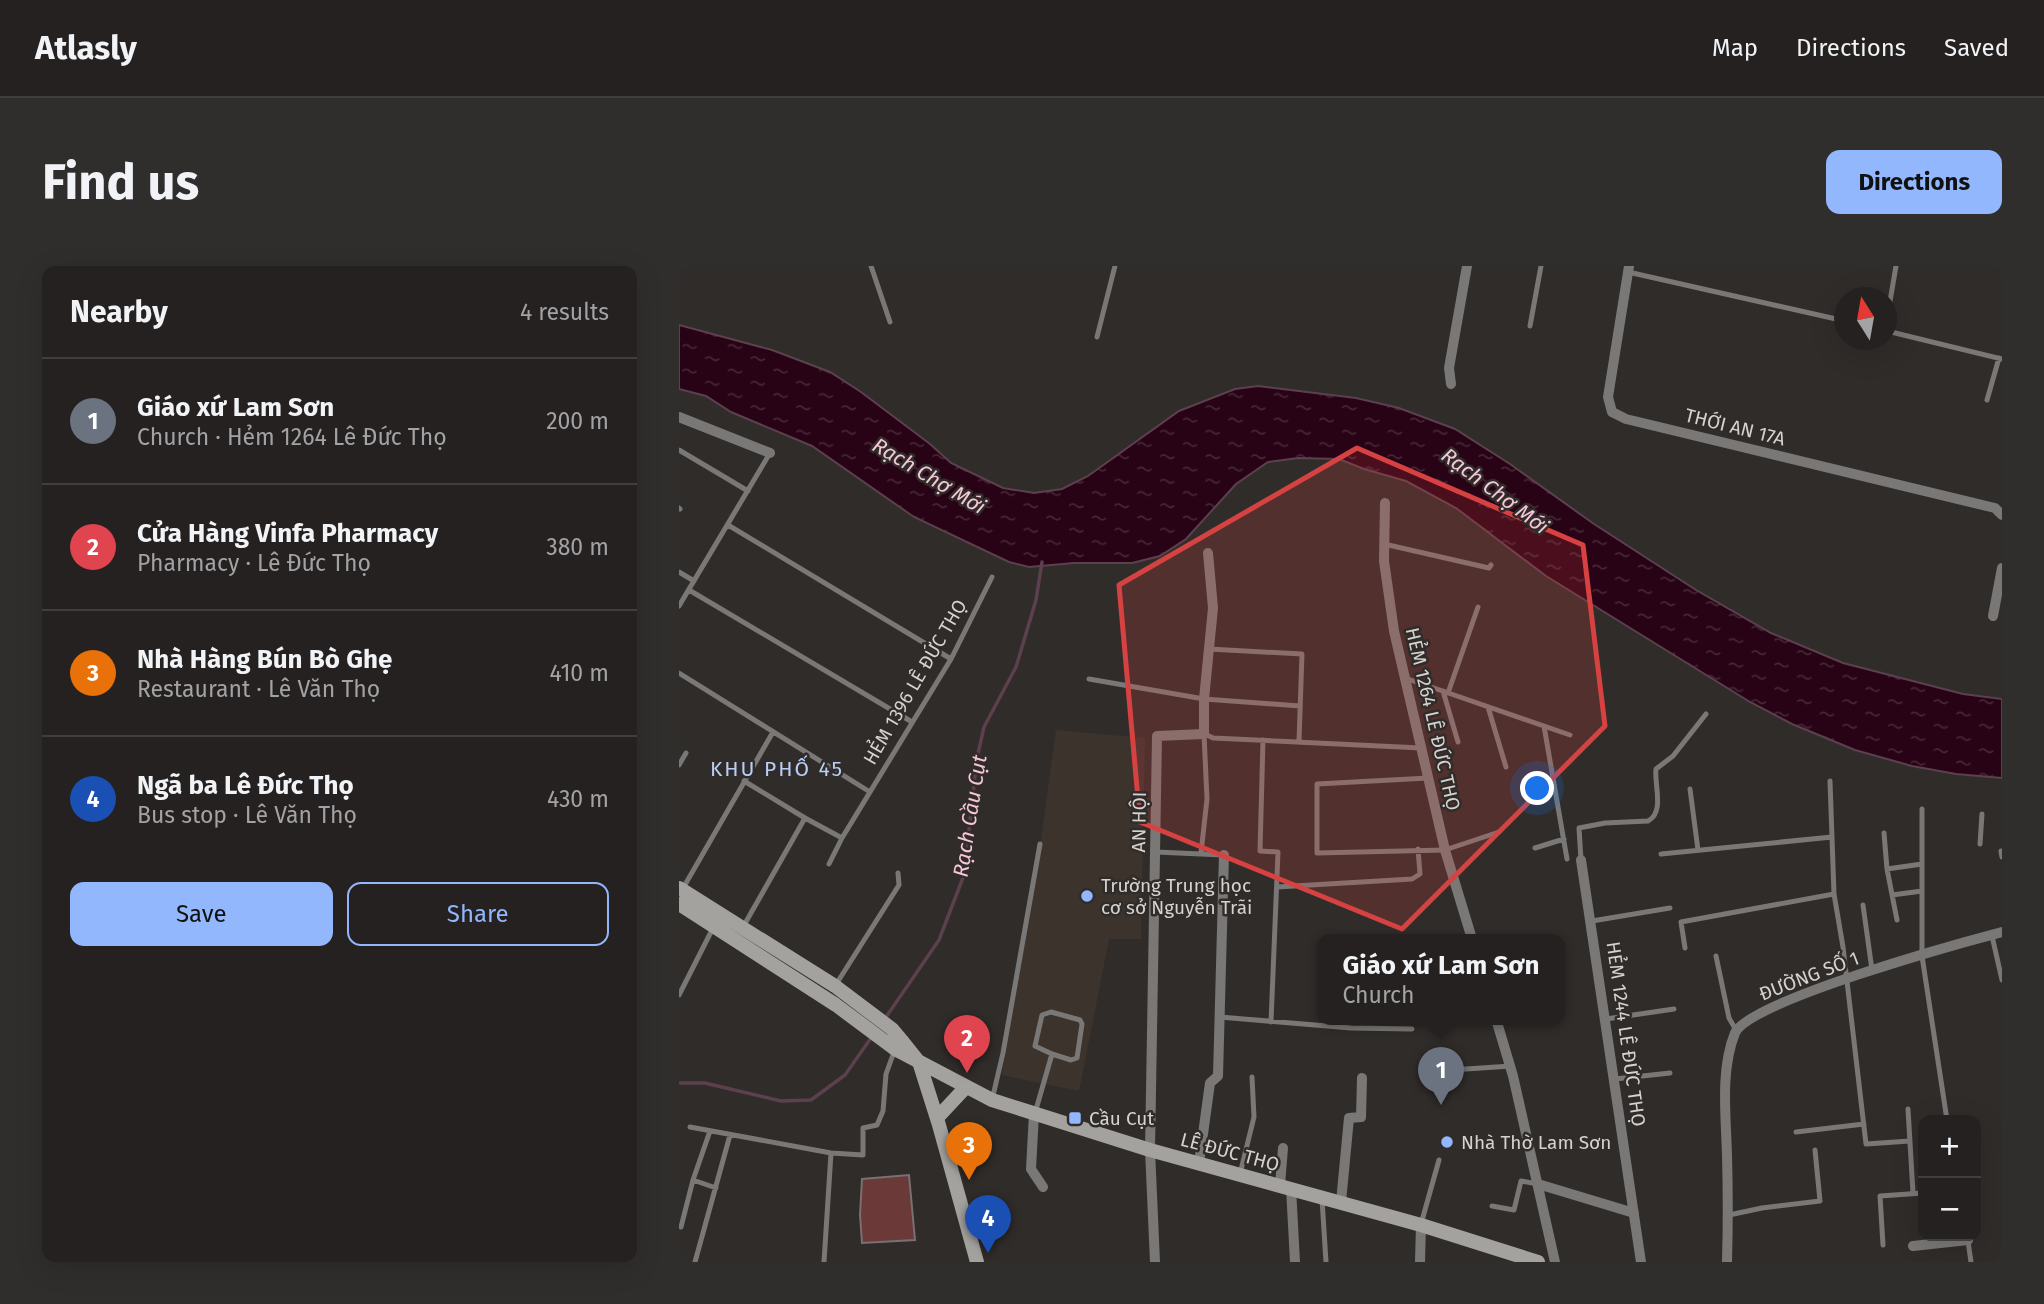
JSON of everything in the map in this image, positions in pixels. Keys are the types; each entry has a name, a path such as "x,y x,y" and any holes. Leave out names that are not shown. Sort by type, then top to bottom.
{"main road":[{"path":"680,894 715,925 839,995"},
{"path":"680,894 743,927 839,995 886,1034"},
{"name":"LÊ ĐỨC THỌ","path":"886,1034 895,1049 992,1100 1150,1150 1421,1225 1538,1262"},
{"name":"LÊ ĐỨC THỌ","path":"886,1034 919,1062"},
{"path":"919,1062 977,1262"},
{"path":"937,1118 940,1074"},
{"path":"937,1118 965,1087"}],"street":[{"path":"1451,384 1449,368 1467,266"},
{"name":"THỚI AN 17A","path":"1629,269 1608,397 1612,412 1626,419 1998,511"},
{"path":"679,417 771,453"},
{"name":"HẺM 1264 LÊ ĐỨC THỌ","path":"1385,503 1384,561 1394,631 1445,850 1470,934"},
{"path":"1204,734 1204,699 1213,608 1207,554"},
{"path":"1993,616 2002,568"},
{"name":"AN HỘI","path":"1156,1262 1150,1150 1157,736 1204,734"},
{"path":"1199,1163 1210,1083 1218,1076 1224,855"},
{"name":"HẺM 1244 LÊ ĐỨC THỌ","path":"1581,860 1641,1262"},
{"name":"ĐƯỜNG SỐ 1","path":"1736,1030 1761,1012 1847,979 1997,933"},
{"path":"1498,1025 1511,1066 1555,1262"},
{"path":"1727,1262 1727,1060 1736,1030"},
{"path":"1341,1202 1349,1118 1361,1116 1362,1078"},
{"path":"1034,1113 1031,1169 1043,1187"},
{"path":"1283,1148 1295,1262"},
{"path":"1538,1185 1634,1213"},
{"path":"1420,1262 1421,1225"},
{"path":"1913,1246 1947,1241"}],"lane":[{"path":"871,266 890,322"},
{"path":"1097,337 1115,266"},
{"path":"1530,326 1541,266"},
{"path":"1892,287 1896,266"},
{"path":"1629,269 1834,318"},
{"path":"1897,333 2000,359 1987,400"},
{"path":"679,450 748,492"},
{"path":"679,606 771,453"},
{"path":"728,525 951,659"},
{"path":"1384,544 1489,568 1491,565"},
{"path":"679,572 694,581"},
{"name":"HẺM 1396 LÊ ĐỨC THỌ","path":"829,864 842,838 951,659 992,577"},
{"path":"689,590 912,722"},
{"path":"1458,742 1446,692 1478,607"},
{"path":"1209,649 1302,654 1299,741"},
{"path":"679,673 870,792"},
{"path":"1405,678 1570,735"},
{"path":"1089,679 1204,699 1300,706"},
{"path":"1489,707 1506,767"},
{"path":"1581,860 1579,828 1605,823 1648,821 1654,817 1657,809 1656,769 1673,756 1706,714"},
{"path":"1544,726 1567,859"},
{"path":"680,894 773,732"},
{"path":"1204,734 1213,737 1421,748"},
{"path":"1201,853 1207,799 1204,734"},
{"path":"1263,740 1260,851 1278,852 1271,1022"},
{"path":"679,765 686,753"},
{"path":"1428,778 1317,784 1317,853 1445,850 1499,832"},
{"path":"744,781 842,838"},
{"path":"1831,781 1834,894 1847,979 1866,1144 1910,1141"},
{"path":"1690,789 1697,850"},
{"path":"1922,809 1922,956 1946,1115"},
{"path":"1980,844 1982,814"},
{"path":"743,927 805,818"},
{"path":"1884,833 1887,869 1897,920"},
{"path":"1661,854 1832,838"},
{"path":"1535,848 1563,839"},
{"path":"992,1100 1003,1053 1040,844"},
{"path":"1277,887 1412,878 1420,874 1417,849"},
{"path":"1156,852 1224,855"},
{"path":"1887,869 1922,864"},
{"path":"839,995 899,886 898,873"},
{"path":"1892,895 1922,891"},
{"path":"1685,948 1681,922 1834,894"},
{"path":"1863,905 1872,971"},
{"path":"1592,920 1670,908"},
{"path":"679,995 681,986 715,925"},
{"path":"1997,933 2002,981"},
{"path":"1716,956 1730,1018 1736,1030"},
{"path":"1606,1020 1674,1009"},
{"path":"1051,1012 1080,1020 1082,1024 1077,1058 1071,1060 1052,1054 1035,1046 1042,1015 1051,1012"},
{"path":"1220,1017 1317,1024"},
{"path":"1331,1025 1412,1029"},
{"path":"690,1128 831,1153 863,1155 863,1128 877,1125 883,1111 885,1074 895,1049"},
{"path":"1034,1113 1052,1054"},
{"path":"1421,1072 1511,1066"},
{"path":"1615,1079 1670,1073"},
{"path":"1240,1174 1254,1117 1252,1077"},
{"path":"1908,1109 1913,1194"},
{"path":"1796,1132 1864,1124"},
{"path":"681,1227 693,1180 710,1131"},
{"path":"695,1262 730,1135"},
{"path":"1729,1215 1762,1208 1821,1202 1815,1150"},
{"path":"824,1262 831,1153"},
{"path":"1421,1225 1439,1160"},
{"path":"693,1180 716,1188"},
{"path":"1492,1206 1514,1210 1521,1181 1538,1185"},
{"path":"1883,1245 1880,1196 1918,1194"},
{"path":"1322,1197 1326,1262"},
{"path":"1968,1241 1971,1262"}],"highlighted area":[{"path":"1357,448 1583,545 1605,726 1402,929 1140,822 1119,585"}],"shaded area":[{"name":"Trường Trung học cơ sở Nguyễn Trãi","path":"1056,730 1145,738 1141,939 1109,939 1079,1091 1002,1075 1039,854"}],"water":[{"name":"Rạch Chợ Mới","path":"679,325 772,350 830,372 861,392 951,463 1003,488 1034,493 1062,489 1088,476 1179,411 1235,389 1258,386 1356,398 1399,408 1455,429 1696,590 1771,633 1843,663 1963,694 2002,699 2002,778 1956,774 1912,766 1855,750 1792,724 1750,702 1546,576 1456,508 1406,481 1339,459 1298,458 1268,462 1236,484 1186,539 1160,556 1132,563 1074,563 1029,567 1009,562 914,517 812,446 731,412 706,396 679,389"}],"building":[{"path":"909,1175 915,1240 862,1243 862,1179"}],"waterway":[{"name":"Rạch Cầu Cụt","path":"884,1020 939,940 964,875 977,758 984,727 1016,667 1036,600 1042,562"},
{"name":"Rạch Cầu Cụt","path":"679,1083 705,1083 781,1101 811,1100 845,1075 871,1038"}],"place":[{"name":"Trường Trung học cơ sở Nguyễn Trãi","path":"1087,896"},
{"name":"Cửa Hàng Vinfa Pharmacy","path":"967,1073"},
{"name":"Giáo xứ Lam Sơn","path":"1441,1105"},
{"name":"Cầu Cụt","path":"1075,1118"},
{"name":"Nhà Thờ Lam Sơn","path":"1447,1142"},
{"name":"Nhà Hàng Bún Bò Ghẹ","path":"969,1180"},
{"name":"Ngã ba Lê Đức Thọ","path":"988,1253"}],"district":[{"name":"KHU PHỐ 45","path":"777,769"}]}
